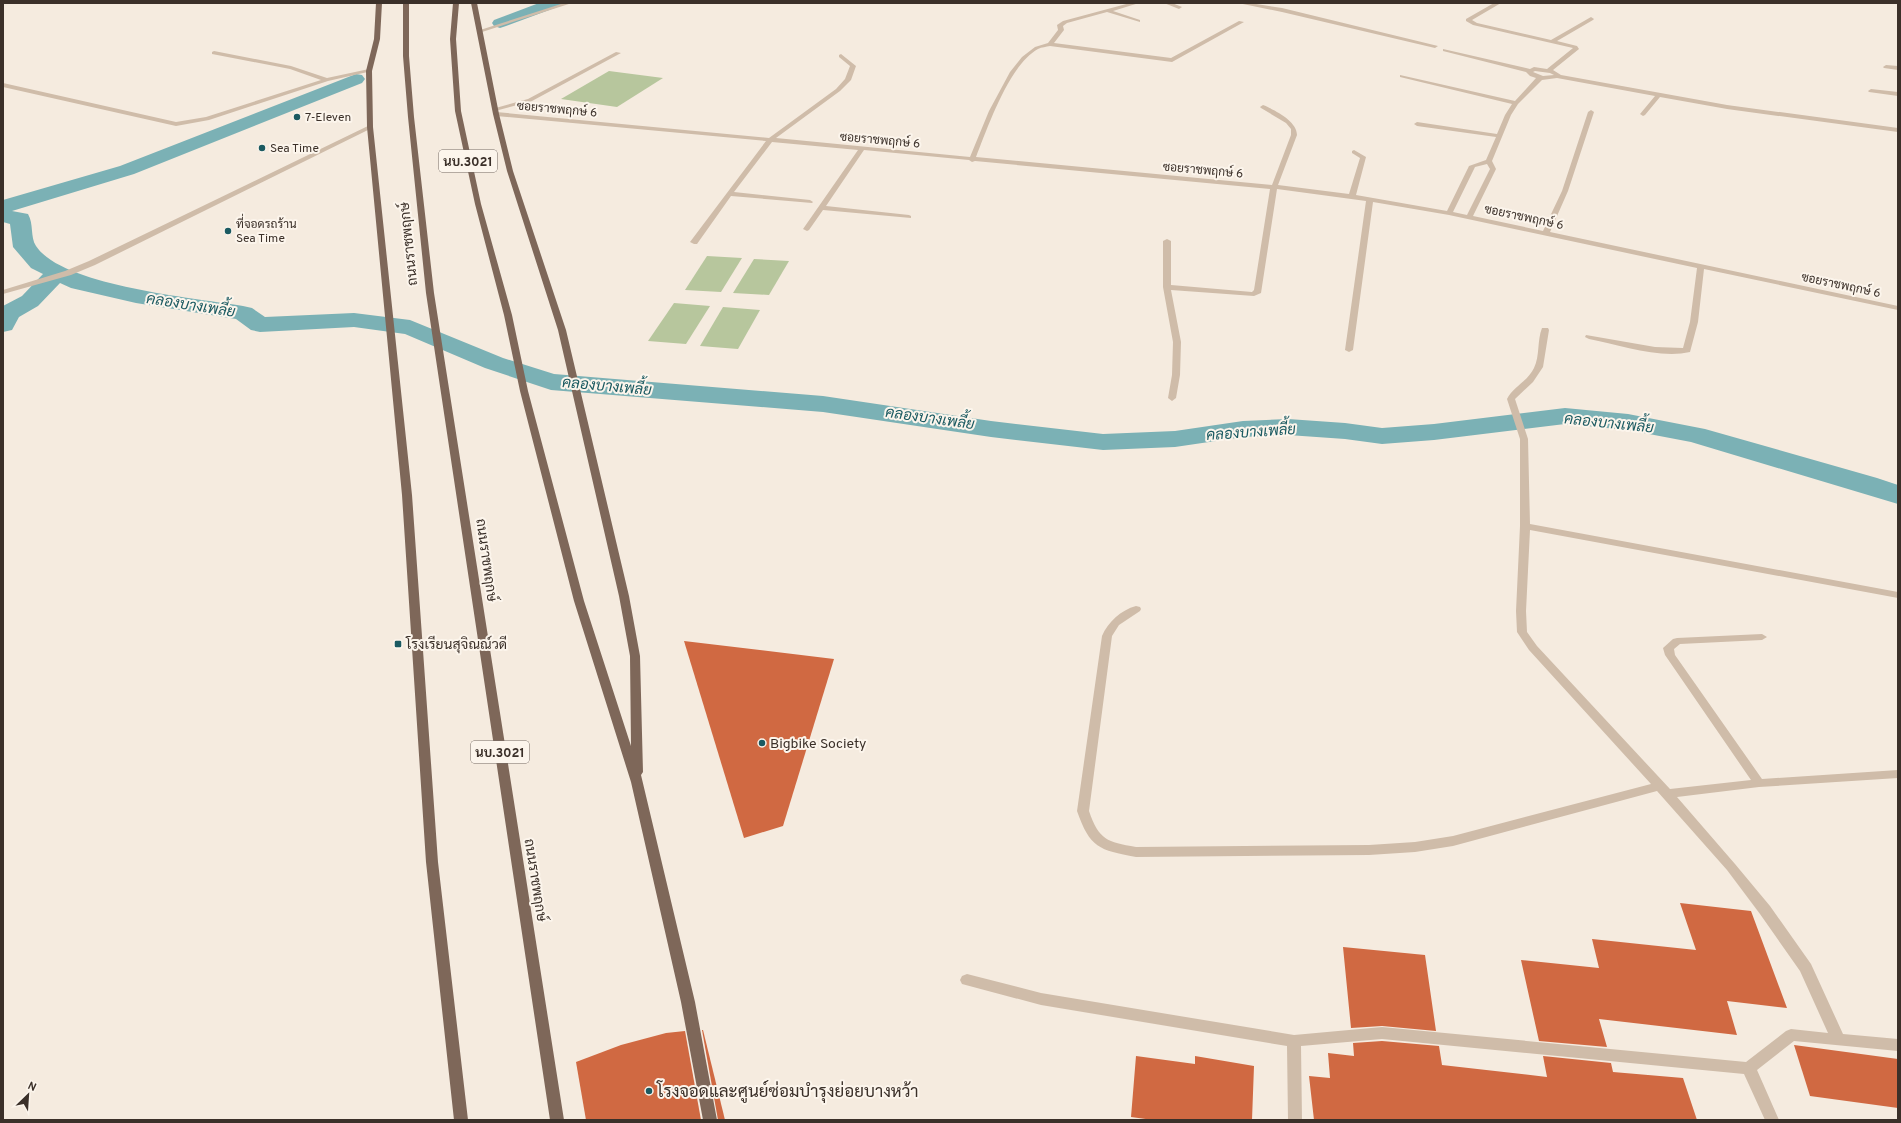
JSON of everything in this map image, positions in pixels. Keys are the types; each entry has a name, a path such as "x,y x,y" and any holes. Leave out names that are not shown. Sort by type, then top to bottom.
{"main road":[{"name":"ถนนราชพฤกษ์","path":"380,3 376,39 369,71 370,127 408,495 432,862 461,1120"},
{"name":"ถนนราชพฤกษ์","path":"406,3 407,74 430,293 557,1120"},
{"name":"นบ.3021","path":"456,3 454,54 458,111 478,204 508,315 524,391 580,601 637,782 688,1002 710,1120"},
{"name":"นบ.3021","path":"474,3 496,112 510,171 562,330 624,596 635,656 637,782"}],"street":[{"path":"480,31 569,3"},
{"path":"1120,3 1126,5"},
{"path":"1050,44 1061,30 1060,25 1105,10 1136,3"},
{"path":"1167,3 1179,7"},
{"path":"1241,3 1268,7 1435,46"},
{"path":"1268,7 1280,3"},
{"path":"1498,3 1468,20 1475,24 1570,45 1576,49 1549,70"},
{"path":"1105,10 1138,21"},
{"path":"1553,41 1591,19"},
{"path":"972,160 987,120 1003,88 1020,63 1039,46 1050,44 1172,60 1241,22"},
{"path":"1445,50 1530,71 1532,74 1541,77 1557,76 1727,107 1898,130"},
{"path":"214,53 291,68 327,80"},
{"path":"496,112 530,100 618,53"},
{"path":"694,242 769,141 838,90 848,80 853,66 841,56"},
{"path":"1886,67 1898,68"},
{"path":"1530,71 1538,69 1549,70 1557,73 1557,76"},
{"path":"4,85 64,100 176,124 207,118 327,80 369,71"},
{"path":"1402,76 1516,103"},
{"path":"1449,213 1472,166 1489,161 1516,103 1541,77"},
{"path":"1871,91 1898,94"},
{"path":"1643,114 1658,95"},
{"path":"1167,287 1254,294 1258,291 1274,187 1294,135 1294,129 1288,122 1264,107"},
{"name":"ซอยราชพฤกษ์ 6","path":"496,112 769,141 1274,187 1352,196 1469,217 1898,308"},
{"path":"1546,233 1565,191 1591,112"},
{"path":"1417,124 1500,136"},
{"path":"3,292 18,289 68,273 92,263 370,127"},
{"path":"808,229 862,149"},
{"path":"1352,196 1363,157 1354,152"},
{"path":"1469,217 1493,169 1489,161"},
{"path":"729,194 810,202"},
{"path":"1349,350 1370,199"},
{"path":"822,208 909,217"},
{"path":"1167,241 1167,287 1177,342 1176,375 1172,398"},
{"path":"1589,337 1659,350 1681,352 1687,350 1694,322 1701,266"},
{"path":"1545,330 1540,367 1535,376 1513,395 1512,399 1522,429 1524,526 1521,611 1522,632 1533,648 1731,867 1765,910 1806,968 1838,1039"},
{"path":"1524,526 1898,595"},
{"path":"1136,609 1121,617 1110,629 1107,636 1083,811 1089,831 1097,841 1109,847 1136,852 1369,850 1415,847 1453,841 1663,790 1898,774"},
{"path":"1759,783 1670,655 1668,648 1677,641 1762,637"},
{"path":"967,980 1041,999 1294,1041 1382,1033 1749,1068 1791,1035 1898,1045"},
{"path":"1294,1041 1295,1120"},
{"path":"1749,1068 1772,1120"}],"green space":[{"path":"609,71 663,78 617,107 561,99"},
{"path":"707,256 742,258 721,292 685,290"},
{"path":"754,259 789,261 769,295 733,293"},
{"path":"674,303 710,306 686,344 648,341"},
{"path":"723,307 760,310 738,349 700,346"}],"building":[{"name":"Bigbike Society","path":"684,641 834,659 783,826 744,838"},
{"path":"1680,903 1751,911 1787,1008 1727,1001 1737,1035 1599,1019 1607,1047 1539,1041 1521,960 1599,968 1592,939 1696,950"},
{"path":"1343,947 1425,955 1436,1031 1382,1026 1351,1028"},
{"path":"703,1030 725,1120 718,1120"},
{"name":"โรงจอดและศูนย์ซ่อมบำรุงย่อยบางหว้า","path":"685,1031 701,1120 586,1120 576,1062 621,1045 666,1033"},
{"path":"1382,1041 1439,1046 1442,1065 1547,1077 1543,1056 1611,1063 1613,1072 1683,1078 1697,1120 1314,1120 1309,1076 1330,1078 1328,1053 1354,1056 1353,1043"},
{"path":"1794,1045 1898,1059 1898,1108 1810,1096"},
{"path":"1136,1056 1195,1064 1195,1056 1254,1066 1252,1120 1153,1120 1131,1117"}],"waterway":[{"path":"500,23 554,3"},
{"path":"3,207 127,170 356,79"},
{"name":"คลองบางเพลี้ย","path":"3,216 20,219 24,247 39,263 57,272"},
{"path":"3,325 9,313 30,301 57,272"},
{"name":"คลองบางเพลี้ย","path":"57,272 79,283 136,296 243,313 260,325 354,320 410,327 494,363 551,382 823,404 991,429 1103,442 1175,439 1243,429 1288,427 1345,431 1382,436 1434,432 1565,416 1628,422 1695,435 1867,484 1898,495"}],"place":[{"name":"7-Eleven","path":"297,117"},
{"name":"Sea Time","path":"262,148"},
{"name":"ที่จอดรถร้าน Sea Time","path":"228,231"},
{"name":"โรงเรียนสุจิณณ์วดี","path":"398,644"},
{"name":"Bigbike Society","path":"762,743"},
{"name":"โรงจอดและศูนย์ซ่อมบำรุงย่อยบางหว้า","path":"649,1091"}]}
